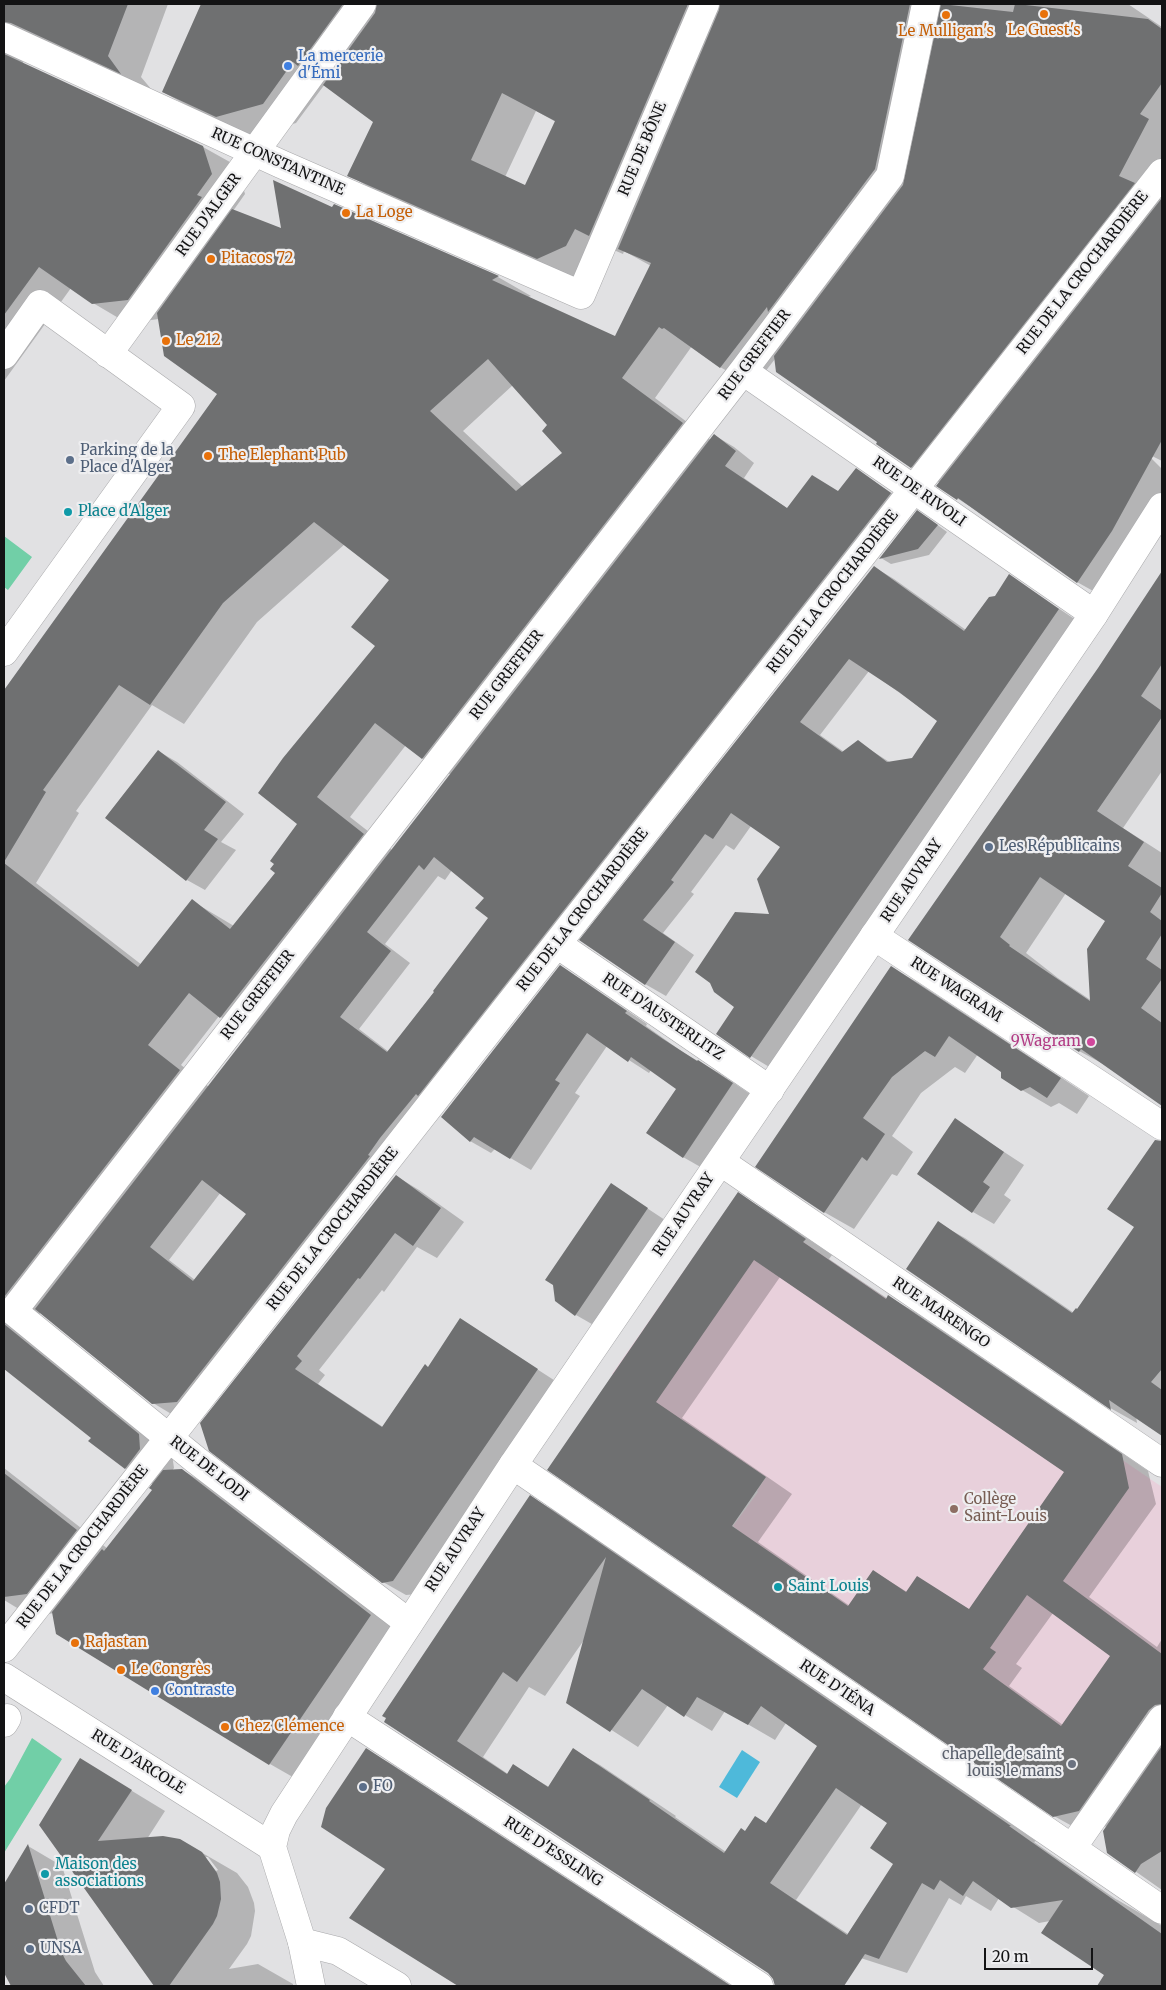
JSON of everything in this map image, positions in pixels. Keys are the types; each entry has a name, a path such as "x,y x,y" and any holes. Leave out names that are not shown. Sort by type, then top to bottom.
{"street":[{"name":"RUE D'ALGER","path":"108,354 362,4"},
{"name":"RUE DE BÔNE","path":"581,295 705,4"},
{"name":"RUE GREFFIER","path":"13,1311 743,371 890,176 926,4"},
{"name":"RUE CONSTANTINE","path":"4,37 255,152 581,295"},
{"name":"RUE DE LA CROCHARDIÈRE","path":"6,1645 1162,173"},
{"path":"4,355 40,304 182,406 4,652"},
{"name":"RUE DE RIVOLI","path":"743,371 1094,614"},
{"name":"RUE AUVRAY","path":"272,1847 276,1830 284,1814 512,1465 1094,614 1162,507"},
{"name":"RUE WAGRAM","path":"874,936 1162,1126"},
{"name":"RUE D'AUSTERLITZ","path":"557,944 770,1090"},
{"name":"RUE MARENGO","path":"720,1162 1162,1463"},
{"name":"RUE DE LODI","path":"13,1311 168,1438 409,1622"},
{"name":"RUE D'IÉNA","path":"512,1465 1162,1910"},
{"name":"RUE D'ARCOLE","path":"4,1677 272,1847"},
{"name":"RUE D'ESSLING","path":"347,1717 758,1986"},
{"path":"1072,1848 1162,1719"},
{"path":"272,1847 302,1942 311,1986"},
{"path":"302,1942 338,1952 397,1986"}],"shaded area":[{"name":"Collège Saint-Louis","path":"736,1196 1162,1487 1162,1682 1073,1812 733,1526 758,1492 766,1477 612,1374"}],"green space":[{"path":"4,536 32,557 8,590 4,587"},
{"path":"32,1738 62,1759 4,1853 4,1787"}],"water":[{"path":"742,1750 760,1762 737,1798 719,1787"}],"building":[{"path":"4,4 128,4 108,56 121,74 11,23 4,22"},
{"path":"201,4 343,4 298,66 293,62 263,104 216,117 162,92"},
{"path":"377,4 688,4 589,236 575,229 566,246 537,259 347,176 373,122 323,85 375,13","holes":["502,93 555,121 525,185 471,160"]},
{"path":"720,4 910,4 875,169 768,312 767,307 720,368 664,328 659,327 622,378 683,423 422,759 375,723 317,797 364,834 220,1018 189,993 148,1045 180,1070 4,1297 4,863 138,967 192,899 230,929 275,873 270,869 274,864 270,861 297,824 258,793 283,758 375,646 351,627 389,580 314,522 223,603 150,705 119,685 43,790 46,792 4,862 4,690 217,394 164,356 157,313 232,209 281,228 273,180 332,207 334,204 499,276 492,280 615,336 651,263 618,249","holes":["488,359 547,425 542,431 562,453 516,491 430,411"]},
{"path":"941,4 1013,12 1015,4 1017,4 1148,19 1162,29 1162,83 1140,114 1149,119 1119,176 1135,183 911,468 776,372 774,356 903,185"},
{"path":"4,54 203,146 212,174 197,195 202,197 128,300 92,304 39,267 4,315"},
{"path":"1162,198 1162,440 1112,531 1077,583 958,498 957,500 936,486"},
{"path":"714,434 736,451 725,466 787,508 812,475 838,491 856,468 891,493 418,1096 416,1094 380,1138 368,1155 370,1156 177,1402 152,1404 35,1309","holes":["434,857 484,898 475,908 488,918 387,1052 340,1017 391,951 367,932 419,865 424,870","202,1180 246,1214 193,1281 150,1247"]},
{"path":"917,510 938,525 918,549 879,559"},
{"path":"874,566 964,631 989,597 995,596 1009,574 1059,609 750,1058 716,1034 734,1007 714,992 710,983 695,972 735,912 769,914 757,879 780,847 731,813 713,839 705,834 671,880 674,882 643,920 675,942 645,985 579,940","holes":["849,659 899,692 937,721 912,758 887,762 858,740 842,752 800,722"]},
{"path":"1162,571 1162,664 1141,696 1162,711 1162,717 1097,811 1144,842 1128,866 1162,888 1162,893 1150,912 1162,921 1162,934 1146,959 1162,970 1162,979 1141,1008 1162,1023 1162,1106 1081,1049 1079,1052 908,940 1098,668","holes":["1040,877 1105,921 1087,949 1090,1001 1009,946 1000,937"]},
{"path":"158,750 226,802 204,830 218,839 186,881 105,818"},
{"path":"560,965 627,1011 625,1013 663,1039 733,1083 683,1158 646,1133 676,1089 631,1057 628,1062 587,1033 555,1080 560,1083 510,1159 474,1137 470,1142 441,1117"},
{"path":"891,966 1061,1078 1047,1098 1030,1087 1021,1091 1001,1078 1001,1072 949,1036 935,1057 925,1051 892,1077 863,1118 885,1134 867,1161 862,1157 824,1213 755,1167"},
{"path":"955,1118 1004,1152 983,1182 990,1187 972,1213 917,1174"},
{"path":"1155,1140 1162,1141 1162,1369 1151,1382 1162,1390 1162,1436 1109,1400 1111,1410 906,1269 938,1221 1072,1313 1077,1309 1134,1227 1107,1209"},
{"path":"396,1175 441,1208 413,1246 395,1233 297,1356 302,1361 295,1369 382,1427 425,1364 428,1367 460,1318 538,1369 393,1581 382,1583 209,1451 200,1423"},
{"path":"611,1183 648,1208 575,1316 555,1301 553,1285 545,1280"},
{"path":"738,1192 806,1239 803,1242 886,1299 888,1295 1122,1454 1129,1488 1063,1581 1162,1654 1162,1704 1155,1705 1149,1710 1079,1811 1053,1817 547,1470","holes":["754,1260 1064,1472 969,1609 917,1576 906,1592 873,1570 848,1606 732,1526 766,1477 656,1402","1027,1595 1110,1656 1061,1726 983,1669 996,1652 990,1648"]},
{"path":"4,1324 139,1434 140,1449 125,1469 88,1441 91,1438 4,1369"},
{"path":"182,1469 371,1615 269,1765 56,1634 52,1612 102,1549 104,1551 152,1490 149,1488 163,1470"},
{"path":"4,1473 77,1530 27,1594 4,1597"},
{"path":"530,1495 1011,1826 1009,1826 1162,1934 1162,1986 1097,1986 1104,1975 1041,1933 1063,1900 1011,1908 973,1881 963,1896 940,1880 934,1890 922,1883 879,1959 865,1954 844,1986 775,1986 773,1979 768,1973 384,1722 386,1718 382,1716","holes":["606,1557 566,1703 610,1732 642,1689 684,1717 697,1697 748,1725 761,1706 817,1746 766,1823 755,1816 745,1831 741,1828 724,1853 573,1748 548,1787 513,1764 507,1774 457,1741 503,1672 517,1682","836,1788 887,1823 870,1848 893,1864 847,1935 770,1883"]},
{"path":"1162,1746 1162,1851 1141,1864 1135,1873 1107,1853 1103,1831"},
{"path":"366,1748 731,1986 458,1986 349,1918 385,1869 321,1827 326,1808"},
{"path":"80,1758 132,1790 98,1841 163,1836 180,1839 202,1852 217,1873 220,1882 221,1899 217,1916 169,1986 154,1986 39,1825"},
{"path":"28,1844 61,1951 66,1961 86,1986 11,1986 4,1973 4,1884"}],"place":[{"name":"Le Guest's","path":"1044,14"},
{"name":"Le Mulligan's","path":"946,15"},
{"name":"La mercerie d'Émi","path":"288,66"},
{"name":"La Loge","path":"346,213"},
{"name":"Pitacos 72","path":"211,259"},
{"name":"Le 212","path":"166,341"},
{"name":"The Elephant Pub","path":"208,456"},
{"name":"Parking de la Place d'Alger","path":"70,460"},
{"name":"Place d'Alger","path":"68,512"},
{"name":"Les Républicains","path":"989,847"},
{"name":"9Wagram","path":"1091,1042"},
{"name":"Collège Saint-Louis","path":"954,1509"},
{"name":"Saint Louis","path":"778,1587"},
{"name":"Rajastan","path":"75,1643"},
{"name":"Le Congrès","path":"121,1670"},
{"name":"Contraste","path":"155,1691"},
{"name":"Chez Clémence","path":"225,1727"},
{"name":"chapelle de saint louis le mans","path":"1072,1764"},
{"name":"FO","path":"363,1787"},
{"name":"Maison des associations","path":"45,1874"},
{"name":"CFDT","path":"29,1909"},
{"name":"UNSA","path":"30,1949"}]}
